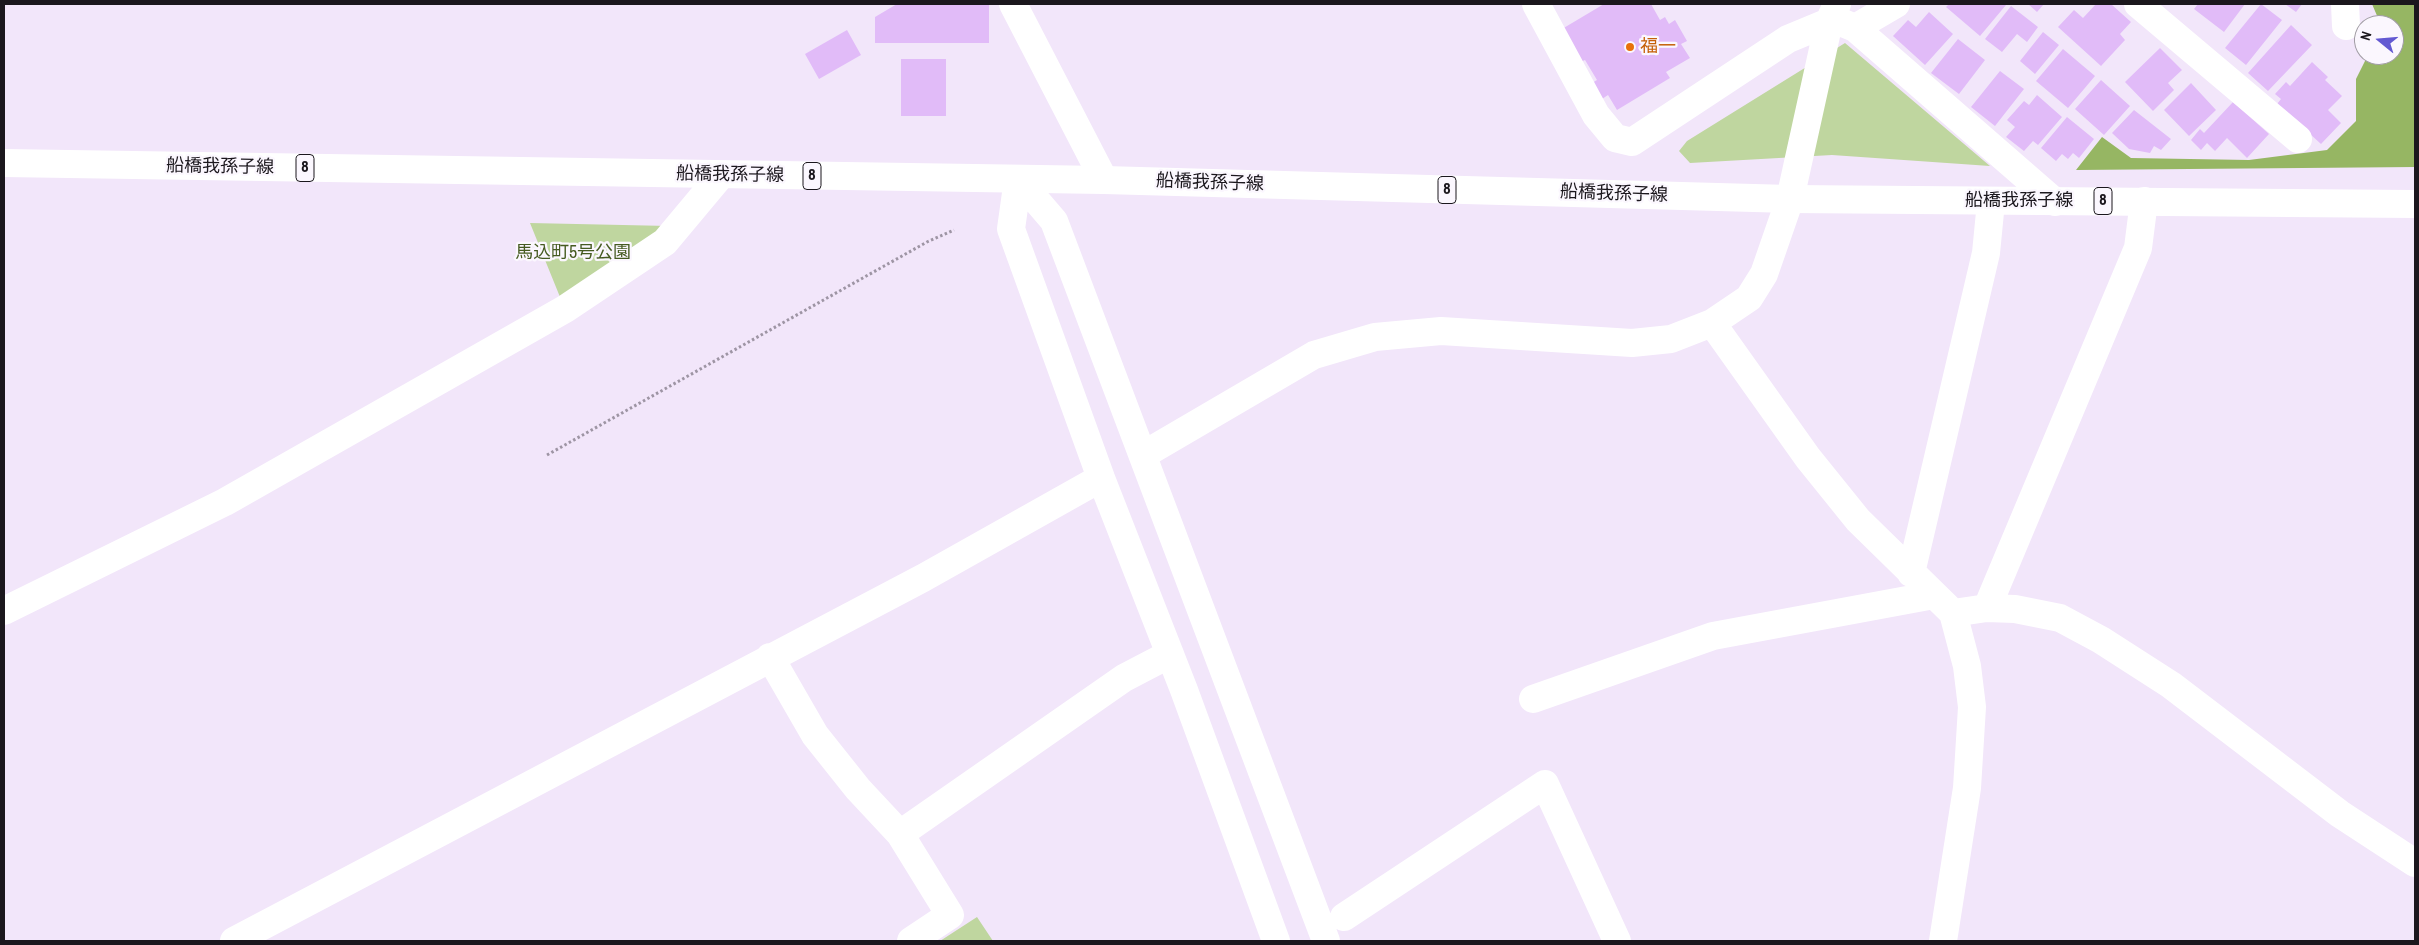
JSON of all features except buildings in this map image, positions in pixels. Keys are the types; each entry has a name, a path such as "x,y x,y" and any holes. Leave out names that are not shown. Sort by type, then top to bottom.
{"street":[{"path":"1013,4 1104,180"},
{"path":"1536,4 1605,129 1615,138 1632,142 1788,39 1833,13"},
{"path":"1855,28 1896,4"},
{"path":"2138,4 2298,139"},
{"path":"1833,13 1843,23 1855,28 2055,202"},
{"path":"1143,455 1314,355 1375,337 1441,331 1632,343 1671,339 1712,323 1749,298 1764,274 1790,199 1833,13"},
{"name":"船橋我孫子線","path":"4,163 1104,180 1790,199 2415,204"},
{"path":"4,611 225,502 565,309 665,242 720,175"},
{"path":"1018,179 1054,221 1326,941"},
{"path":"1018,179 1011,229 1101,478 1170,654 1276,941"},
{"path":"1987,608 2138,248 2144,201"},
{"path":"1911,572 1986,253 1991,202"},
{"path":"1712,323 1814,466 1858,520 1943,604 1967,666 1972,707 1967,788 1943,941"},
{"path":"234,941 923,578 1101,478"},
{"path":"1533,699 1713,636 1943,604 2015,609 2060,618 2101,640 2171,685 2340,814 2415,863"},
{"path":"900,834 1124,678 1170,654"},
{"path":"770,657 815,735 858,789 900,834 950,915 912,941"},
{"path":"1344,917 1545,784 1617,941"}],"path":[{"path":"547,455 919,247 954,230"}],"green space":[{"path":"2372,4 2415,4 2415,167 2076,170 2102,137 2131,158 2249,160 2327,150 2356,121 2356,79 2363,65 2404,65 2404,15 2377,15"},
{"path":"1845,43 1990,166 1832,155 1690,163 1679,151 1687,141"},
{"name":"馬込町5号公園","path":"530,223 669,226 560,297"},
{"path":"977,917 993,941 940,941"}],"place":[{"name":"福一","path":"1630,47"}]}
